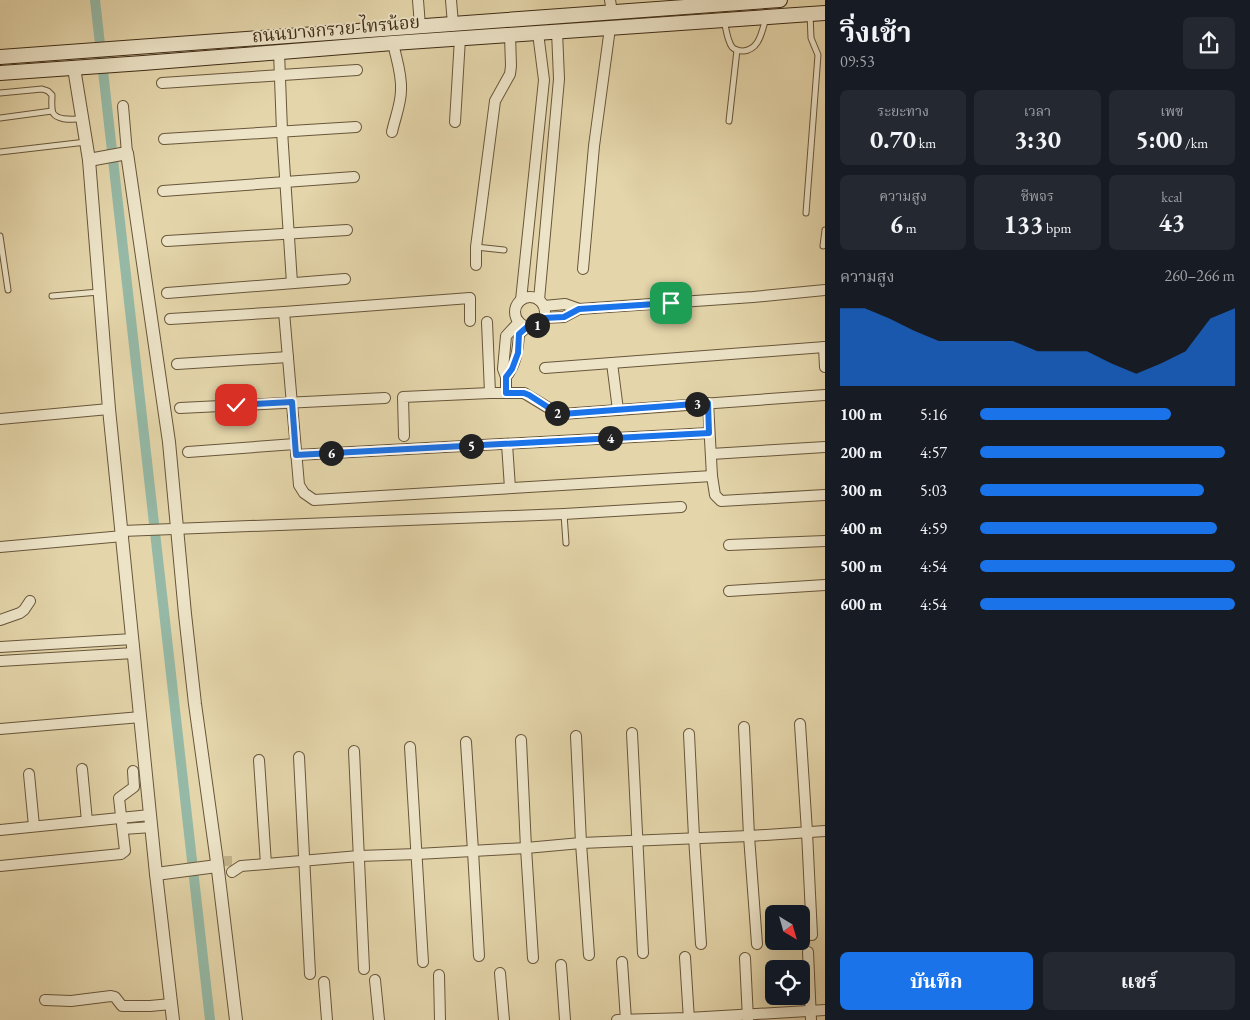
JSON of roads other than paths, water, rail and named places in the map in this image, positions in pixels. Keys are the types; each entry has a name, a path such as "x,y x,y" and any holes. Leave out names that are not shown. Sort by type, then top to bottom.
{"main road":[{"name":"ถนนบางกรวย-ไทรน้อย","path":"0,57 453,24 611,6 772,0"},
{"name":"ถนนบางกรวย-ไทรน้อย","path":"0,73 538,32 825,13"}],"street":[{"path":"418,0 420,26"},
{"path":"451,0 453,24"},
{"path":"583,269 594,146 610,28"},
{"path":"557,31 559,79 542,303 545,311 544,318 538,325 532,327 523,324 516,318 515,309 517,304 526,297 531,296 542,303 565,304 579,309 753,298 825,290"},
{"path":"521,300 544,80 538,32"},
{"path":"476,265 476,247 495,101 510,74 510,35"},
{"path":"456,122 460,38"},
{"path":"392,132 401,90 401,76 393,43"},
{"path":"278,52 292,283"},
{"path":"74,68 89,160 109,409 125,533 134,653 173,1020"},
{"path":"162,83 357,70"},
{"path":"544,80 559,79"},
{"path":"123,106 116,155 168,432 173,529 195,704 222,867 236,1020"},
{"path":"164,139 356,127"},
{"path":"89,160 116,155"},
{"path":"163,191 354,178"},
{"path":"167,241 347,230"},
{"path":"167,293 345,279"},
{"path":"170,319 470,298 470,321"},
{"path":"544,318 564,317 579,309"},
{"path":"284,312 299,485 304,493 314,500 712,476"},
{"path":"487,322 490,393"},
{"path":"506,393 506,377 512,369 518,353 519,334 523,324"},
{"path":"545,368 825,347 825,367"},
{"path":"177,364 288,357"},
{"path":"612,363 618,410"},
{"path":"404,436 403,397 524,393 557,413 562,414 825,395"},
{"path":"180,408 385,398"},
{"path":"708,403 712,476 715,495 721,501 825,495"},
{"path":"0,419 109,409"},
{"path":"296,455 709,433"},
{"path":"188,452 296,444"},
{"path":"507,444 510,488"},
{"path":"710,454 825,447"},
{"path":"0,547 173,529 564,514 681,507"},
{"path":"729,545 825,540"},
{"path":"729,591 825,585"},
{"path":"0,620 20,613 30,601"},
{"path":"0,647 133,638"},
{"path":"0,661 134,653"},
{"path":"0,729 141,717"},
{"path":"800,724 812,935"},
{"path":"744,727 749,836 757,944"},
{"path":"632,733 643,954"},
{"path":"689,734 701,944"},
{"path":"576,736 589,955"},
{"path":"521,740 533,958"},
{"path":"466,742 479,956"},
{"path":"410,747 423,962"},
{"path":"354,751 364,969"},
{"path":"299,757 310,974"},
{"path":"259,760 266,864"},
{"path":"82,770 87,821"},
{"path":"0,866 121,854 125,851 119,798 134,787 133,771"},
{"path":"29,774 34,826"},
{"path":"0,830 121,817 151,821"},
{"path":"123,829 151,821"},
{"path":"156,874 359,856 825,831"},
{"path":"808,952 811,1015"},
{"path":"685,957 689,1019"},
{"path":"745,958 748,1017"},
{"path":"622,962 626,1020"},
{"path":"561,965 565,1020"},
{"path":"500,973 504,1020"},
{"path":"439,975 440,1020"},
{"path":"376,980 378,1020"},
{"path":"324,982 326,1020"},
{"path":"45,1000 72,1001 111,996 115,997 122,1006 171,1004"},
{"path":"617,1020 811,1015 825,1010"}],"lane":[{"path":"806,213 818,55 811,38 810,14"},
{"path":"724,20 733,48 744,51 756,45 766,17"},
{"path":"729,121 736,50"},
{"path":"0,92 42,89 52,95 52,111 55,115 61,118 82,120"},
{"path":"0,118 52,111"},
{"path":"0,152 87,142"},
{"path":"823,246 825,230"},
{"path":"0,236 8,290"},
{"path":"476,247 504,250"},
{"path":"52,296 100,292"},
{"path":"564,514 566,543"}],"waterway":[{"path":"95,0 210,1020"}],"tunnel":[{"path":"224,861 232,861"}]}
